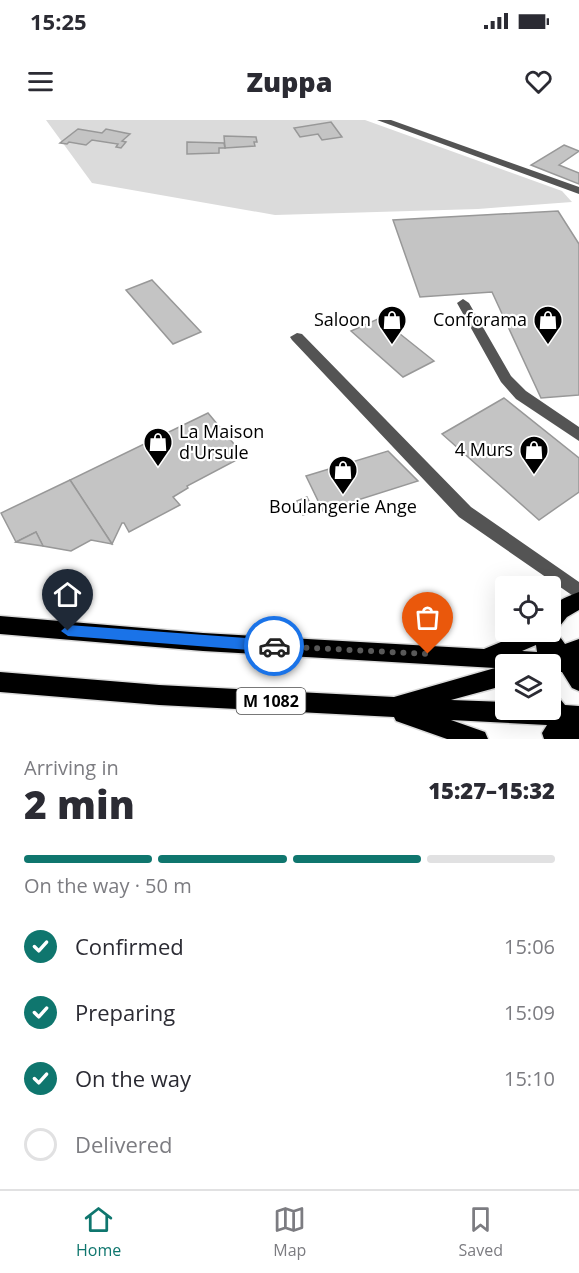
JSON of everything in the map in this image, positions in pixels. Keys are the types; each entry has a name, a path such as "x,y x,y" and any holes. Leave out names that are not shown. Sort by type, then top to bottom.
{"main road":[{"path":"561,610 579,600"},
{"path":"0,625 203,642 495,659"},
{"path":"485,658 523,642"},
{"name":"M 1082","path":"383,708 495,680"},
{"name":"M 1082","path":"0,682 159,695 562,721"},
{"path":"383,708 478,739"}],"street":[{"path":"382,120 579,191"},
{"path":"463,303 506,379 520,395 576,430"},
{"path":"297,337 465,512 579,592"}],"shaded area":[{"path":"46,120 365,120 562,191 572,202 478,209 275,215 92,183"}],"building":[{"path":"331,122 342,137 322,140 318,134 300,137 294,128"},
{"path":"78,129 102,133 106,129 130,134 122,141 126,142 121,148 116,147 118,144 92,140 86,145 60,143"},
{"path":"224,136 256,137 257,142 254,142 255,146 225,148"},
{"path":"187,142 224,143 225,148 219,148 219,153 187,154"},
{"path":"564,145 579,151 559,165 579,173 579,184 531,165"},
{"name":"Conforama","path":"558,211 579,244 579,395 541,398 492,292 420,297 393,220"},
{"path":"152,280 201,332 173,344 126,290"},
{"name":"Saloon","path":"380,318 434,361 403,377 351,331"},
{"name":"4 Murs","path":"504,398 579,458 579,492 539,520 442,434"},
{"name":"La Maison d'Ursule","path":"208,413 244,456 187,486 188,488 173,497 180,505 129,532 122,523 112,544 70,480"},
{"name":"Boulangerie Ange","path":"388,451 418,481 323,511 306,476"},
{"path":"70,480 112,544 91,540 71,551 43,546 36,532 16,542 1,513"},
{"path":"307,497 314,511 303,515 297,501"},
{"path":"36,532 43,546 16,542"}],"way so far":[{"path":"274,646 428,654"}],"place":[{"name":"Saloon","path":"392,346"},
{"name":"Conforama","path":"548,346"},
{"name":"La Maison d'Ursule","path":"158,468"},
{"name":"4 Murs","path":"534,476"},
{"name":"Boulangerie Ange","path":"343,496"}],"route":[{"path":"68,631 274,646"}]}
